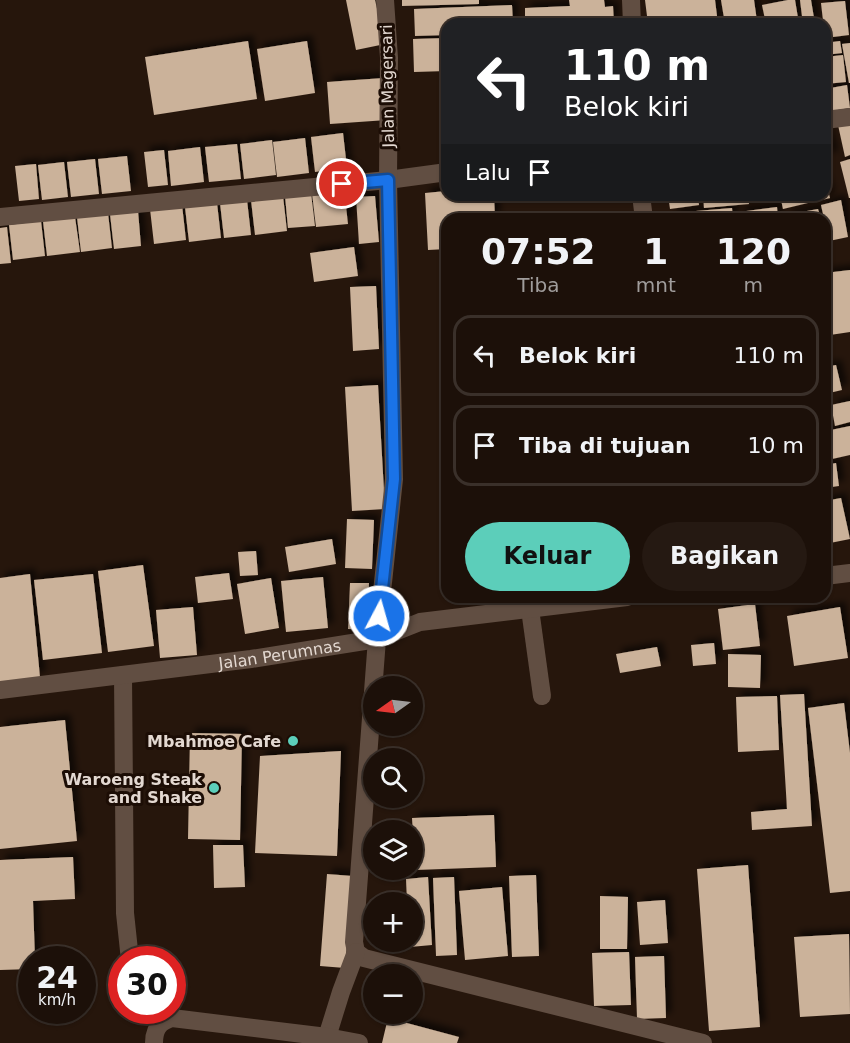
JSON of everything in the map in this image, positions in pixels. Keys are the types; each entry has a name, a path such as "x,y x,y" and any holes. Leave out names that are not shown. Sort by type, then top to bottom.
{"street":[{"name":"Jalan Magersari","path":"356,952 354,942 377,639 394,479 388,180 389,58 385,0"},
{"path":"631,0 632,18"},
{"path":"831,119 850,117"},
{"path":"0,217 388,180 441,173"},
{"path":"831,575 850,573"},
{"name":"Jalan Perumnas","path":"0,690 251,659 377,639 420,622 578,603"},
{"path":"530,609 542,696"},
{"path":"123,675 125,913 129,946"},
{"path":"327,1037 356,952 364,958 703,1043"},
{"path":"186,1020 359,1043"},
{"path":"154,1043 155,1024"}],"building":[{"path":"346,0 375,0 385,44 356,50"},
{"path":"402,0 479,0 479,4 402,6"},
{"path":"569,0 604,0 605,7 613,6 614,18 525,18 525,8 570,6"},
{"path":"645,0 715,0 717,18 647,18"},
{"path":"721,0 754,0 757,18 724,18"},
{"path":"795,0 798,18 765,18 762,5"},
{"path":"800,0 811,0 814,18 802,18"},
{"path":"845,1 849,35 831,37 831,18 823,18 821,3"},
{"path":"512,5 513,18 441,18 441,35 415,36 414,9"},
{"path":"441,38 441,71 414,72 413,39"},
{"path":"248,41 257,99 154,115 145,57"},
{"path":"307,41 315,93 265,101 257,49"},
{"path":"840,41 842,53 831,54 831,42"},
{"path":"850,43 850,83 849,83 842,44"},
{"path":"843,55 846,82 831,83 831,56"},
{"path":"384,78 387,120 330,124 327,82"},
{"path":"847,85 850,108 831,111 831,88"},
{"path":"850,122 850,155 845,157 838,125"},
{"path":"343,133 347,168 315,172 311,137"},
{"path":"305,138 309,173 277,177 273,142"},
{"path":"272,140 276,175 244,179 240,144"},
{"path":"237,144 241,179 209,182 205,147"},
{"path":"200,147 204,182 171,186 168,151"},
{"path":"164,150 168,185 148,187 144,152"},
{"path":"127,156 131,191 102,194 98,159"},
{"path":"95,159 99,194 71,197 67,162"},
{"path":"850,159 850,198 849,198 840,162"},
{"path":"64,162 68,197 42,200 38,165"},
{"path":"36,164 39,199 19,201 15,166"},
{"path":"344,189 348,224 316,227 312,193"},
{"path":"441,192 441,201 494,201 495,213 441,213 441,249 428,250 425,193"},
{"path":"311,193 315,226 288,228 285,196"},
{"path":"283,196 287,231 255,235 251,200"},
{"path":"375,196 379,242 359,244 356,197"},
{"path":"247,200 251,235 224,238 220,203"},
{"path":"841,200 848,237 831,241 831,213 823,213 821,205"},
{"path":"669,201 699,201 699,205 670,209"},
{"path":"703,201 749,201 749,204 704,208"},
{"path":"781,201 812,202 783,209"},
{"path":"217,203 221,238 189,242 185,207"},
{"path":"182,205 186,240 154,244 150,209"},
{"path":"777,207 778,213 739,213"},
{"path":"732,208 732,213 672,213"},
{"path":"818,209 819,213 796,213"},
{"path":"138,211 141,246 114,249 110,214"},
{"path":"108,213 112,248 81,252 77,217"},
{"path":"75,217 80,252 47,256 43,221"},
{"path":"41,221 45,256 13,260 9,225"},
{"path":"7,227 11,263 0,264 0,228"},
{"path":"354,247 358,276 314,282 310,253"},
{"path":"850,270 850,332 831,335 831,272"},
{"path":"376,286 379,349 353,351 350,287"},
{"path":"836,365 842,390 831,393 831,366"},
{"path":"378,385 385,509 352,511 345,387"},
{"path":"850,401 850,422 835,426 831,405"},
{"path":"850,426 850,455 832,459 831,430"},
{"path":"836,463 839,486 831,487 831,464"},
{"path":"440,495 441,495 441,549"},
{"path":"841,498 850,539 831,543 831,500"},
{"path":"347,519 374,520 372,569 345,568"},
{"path":"332,539 336,564 289,572 285,547"},
{"path":"256,551 258,575 240,576 238,552"},
{"path":"143,565 154,646 108,652 98,571"},
{"path":"229,573 233,599 198,603 195,577"},
{"path":"30,574 40,677 0,682 0,578"},
{"path":"93,574 102,653 43,660 34,580"},
{"path":"323,577 328,628 286,632 281,581"},
{"path":"271,578 279,628 245,634 237,584"},
{"path":"350,583 369,583 367,630 348,629"},
{"path":"755,604 760,646 723,650 718,609"},
{"path":"193,607 197,655 160,658 156,610"},
{"path":"840,607 848,658 794,666 787,616"},
{"path":"714,643 716,664 693,666 691,645"},
{"path":"657,647 661,666 620,673 616,654"},
{"path":"728,654 761,655 760,688 728,687"},
{"path":"804,694 812,826 752,830 751,812 787,809 780,695"},
{"path":"777,696 779,750 738,752 736,697"},
{"path":"844,703 850,753 850,891 830,893 808,708"},
{"path":"65,720 77,841 0,849 0,727"},
{"path":"190,733 242,734 240,840 188,839"},
{"path":"341,751 337,856 255,853 260,756"},
{"path":"494,815 496,867 423,870 423,820 412,820 412,818"},
{"path":"213,845 243,845 245,887 214,888"},
{"path":"73,857 75,899 33,901 35,946 18,946 18,969 0,970 0,860"},
{"path":"748,865 760,1027 709,1031 697,869"},
{"path":"327,874 352,876 345,968 320,966"},
{"path":"536,875 539,956 512,957 509,876"},
{"path":"423,877 428,877 432,945 423,946 423,892 407,892 406,880 423,880"},
{"path":"454,877 457,955 436,956 433,878"},
{"path":"502,887 508,956 465,960 459,891"},
{"path":"600,896 628,897 627,949 600,949"},
{"path":"665,900 668,943 640,945 637,902"},
{"path":"849,934 850,1014 800,1017 794,937"},
{"path":"629,952 631,1005 594,1006 592,953"},
{"path":"664,956 666,1018 637,1019 635,957"},
{"path":"387,1024 410,1024 459,1037 457,1043 382,1043"}],"place":[{"name":"Mbahmoe Cafe","path":"293,741"},
{"name":"Waroeng Steak and Shake","path":"214,788"}],"route":[{"path":"342,184 388,180 394,479 379,616"}]}
